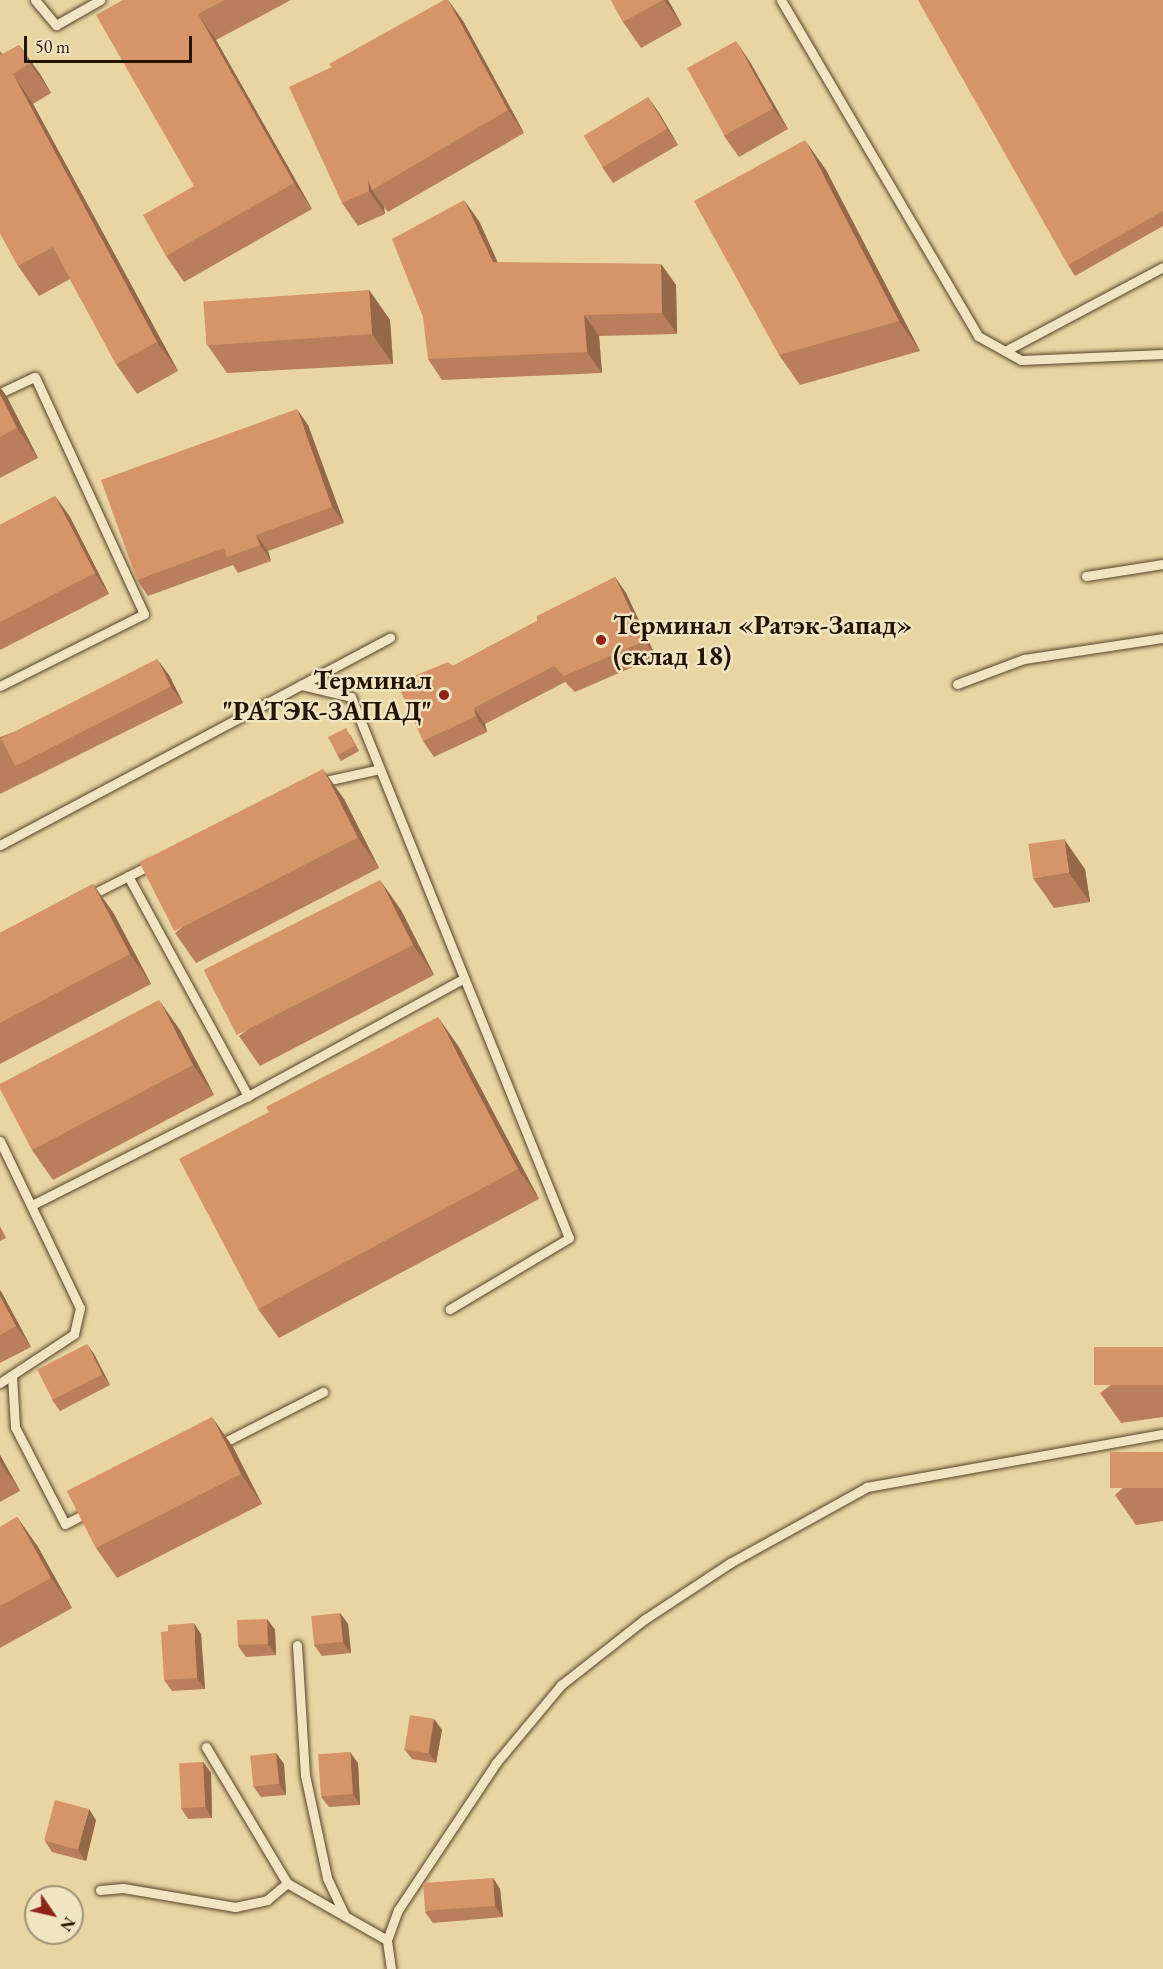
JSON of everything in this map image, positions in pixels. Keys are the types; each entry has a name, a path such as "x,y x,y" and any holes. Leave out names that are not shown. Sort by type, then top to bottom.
{"lane":[{"path":"35,0 56,25 100,0"},
{"path":"781,0 978,336 1021,360 1163,354"},
{"path":"1005,351 1163,267"},
{"path":"0,393 35,377 144,614 0,686"},
{"path":"1086,576 1163,564"},
{"path":"0,845 390,638"},
{"path":"957,684 1024,659 1163,638"},
{"path":"301,685 351,697 568,1238 450,1309"},
{"path":"310,785 380,769"},
{"path":"74,903 160,860"},
{"path":"128,876 248,1096"},
{"path":"32,1205 248,1096 464,978"},
{"path":"0,1141 80,1308 74,1334 0,1383"},
{"path":"12,1376 15,1427 65,1524 96,1508"},
{"path":"209,1450 322,1392"},
{"path":"391,1969 387,1940 398,1910 495,1763 561,1685 645,1619 721,1569 867,1487 1163,1434"},
{"path":"297,1645 305,1775 327,1878 345,1916"},
{"path":"206,1747 287,1883 387,1940"},
{"path":"100,1890 123,1888 235,1907 267,1900 287,1883"}],"building":[{"path":"123,0 225,0 198,14 294,183 166,256 143,215 194,186 96,15"},
{"path":"444,0 448,0 508,110 372,190 368,179 369,191 342,203 289,87 332,67 329,64"},
{"path":"611,0 663,0 623,22"},
{"path":"918,0 1163,0 1163,211 1068,265"},
{"path":"736,41 773,108 724,135 687,68"},
{"path":"19,45 30,63 13,74 157,342 116,364 53,247 18,266 0,233 0,53 1,55"},
{"path":"648,97 667,129 603,167 584,136"},
{"path":"805,140 899,321 779,355 694,201"},
{"path":"464,200 493,262 661,264 662,313 584,315 587,352 428,359 423,317 392,239"},
{"path":"369,290 372,334 206,345 203,302"},
{"path":"0,394 17,428 0,437"},
{"path":"297,409 332,507 256,535 260,545 227,557 224,548 137,580 101,480"},
{"path":"55,496 95,573 0,622 0,525"},
{"path":"615,577 645,641 564,676 554,666 474,708 476,716 423,741 397,683 448,662 453,666 537,621 537,616"},
{"path":"157,659 171,687 15,766 1,738"},
{"path":"346,728 355,746 337,755 328,737"},
{"path":"323,769 358,838 174,931 139,863"},
{"path":"1064,839 1069,873 1033,878 1028,844"},
{"path":"380,880 413,945 237,1035 204,970"},
{"path":"93,884 130,954 0,1023 0,933"},
{"path":"159,1000 193,1065 32,1150 0,1089 0,1084"},
{"path":"438,1017 518,1169 258,1309 179,1159 269,1112 266,1107"},
{"path":"0,1296 16,1326 0,1335"},
{"path":"87,1344 102,1374 53,1400 37,1369"},
{"path":"1094,1347 1163,1347 1163,1385 1094,1385"},
{"path":"212,1417 241,1474 96,1548 67,1491"},
{"path":"1110,1452 1163,1452 1163,1488 1110,1488"},
{"path":"17,1517 51,1578 0,1606 0,1527"},
{"path":"340,1613 343,1642 314,1645 311,1616"},
{"path":"267,1619 268,1644 238,1645 237,1620"},
{"path":"194,1623 197,1678 164,1680 161,1632 168,1631 168,1625"},
{"path":"410,1715 434,1719 428,1753 405,1750"},
{"path":"350,1752 353,1794 321,1796 318,1754"},
{"path":"276,1753 279,1784 253,1787 250,1756"},
{"path":"203,1762 205,1807 181,1808 179,1763"},
{"path":"55,1800 89,1809 78,1850 44,1841"},
{"path":"493,1878 495,1906 425,1911 423,1883"}],"place":[{"name":"Терминал «Ратэк-Запад» (склад 18)","path":"601,640"},
{"name":"Терминал \"РАТЭК-ЗАПАД\"","path":"444,695"}]}
